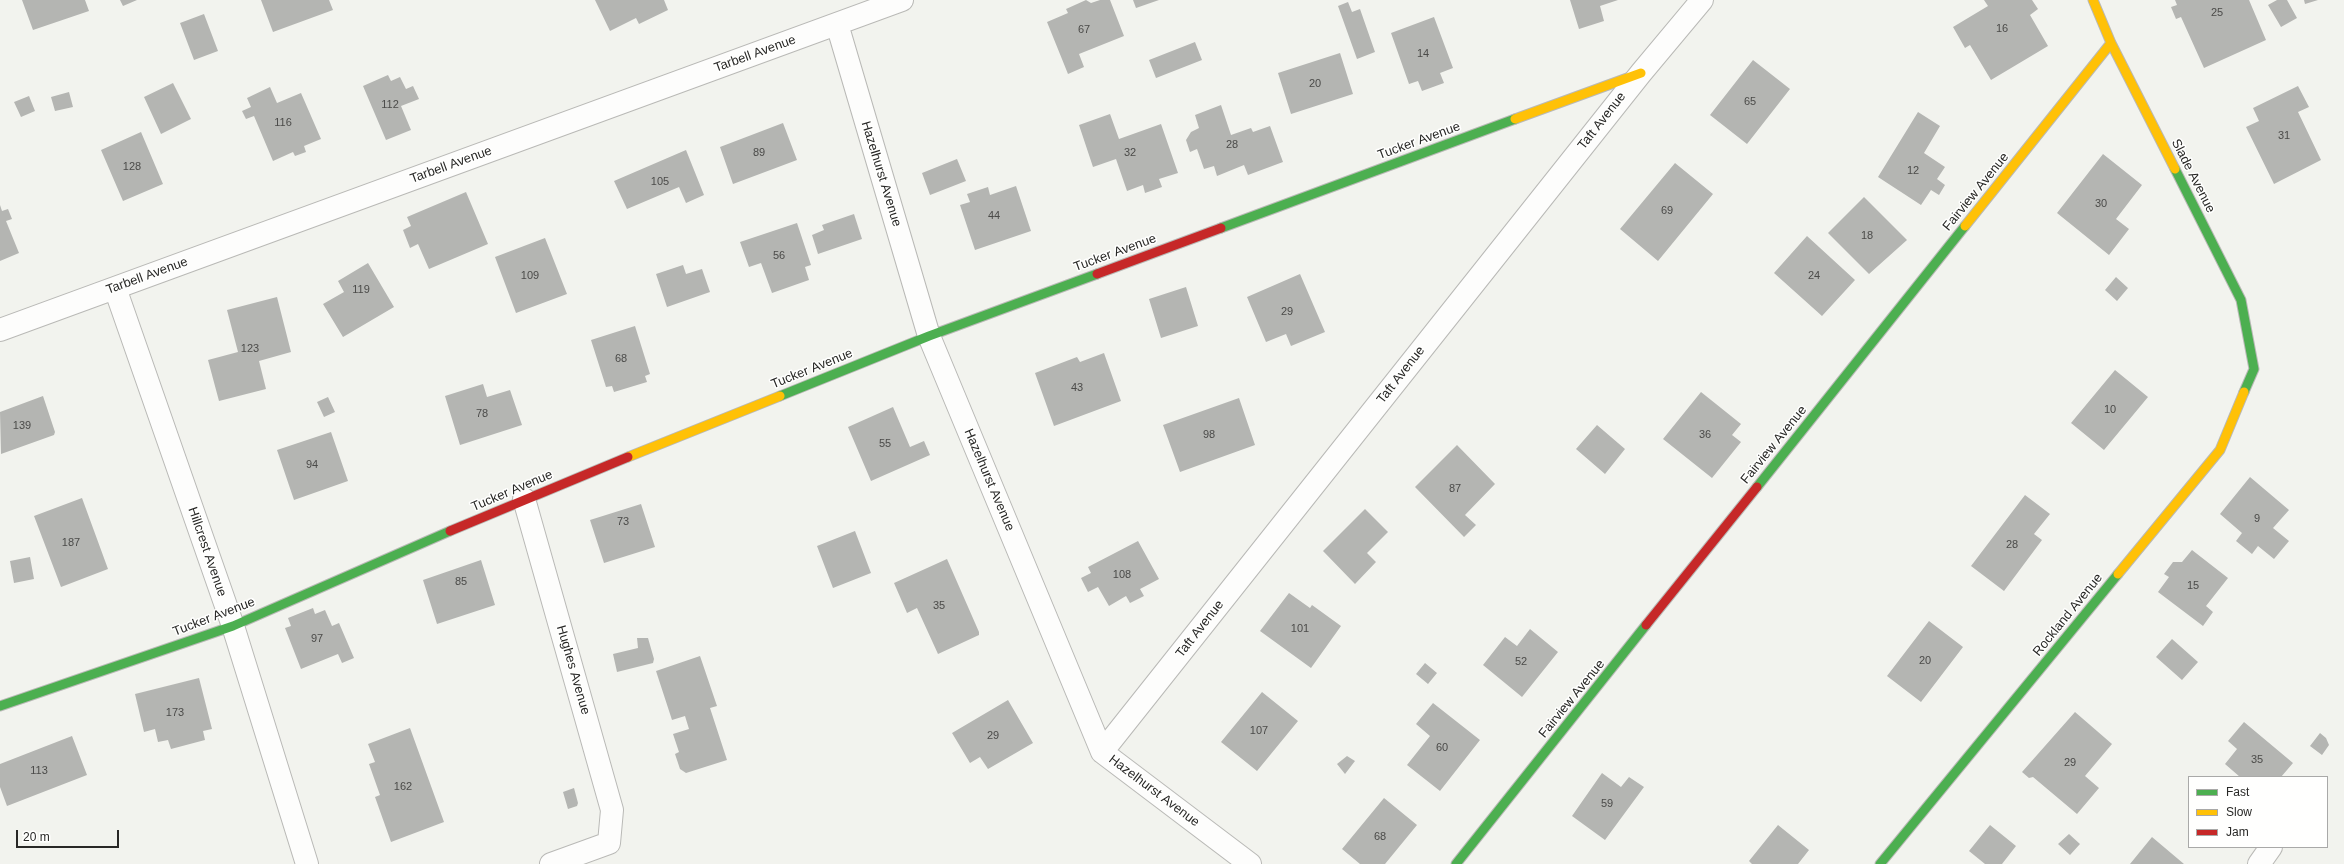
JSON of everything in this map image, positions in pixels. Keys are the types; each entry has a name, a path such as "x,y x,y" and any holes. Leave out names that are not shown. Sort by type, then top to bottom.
{"street":[{"name":"Tarbell Avenue","path":"0,330 902,0"},
{"name":"Taft Avenue","path":"1102,752 1641,73 1702,0"},
{"name":"Slade Avenue","path":"2092,0 2111,43 2241,300 2254,369"},
{"name":"Hazelhurst Avenue","path":"837,24 929,336 1102,752 1250,864"},
{"name":"Fairview Avenue","path":"1456,864 2111,43"},
{"name":"Tucker Avenue","path":"0,706 233,626 524,499 929,336 1641,73"},
{"name":"Hillcrest Avenue","path":"115,288 233,626 307,864"},
{"name":"Rockland Avenue","path":"1880,864 2220,450 2254,369"},
{"name":"Hughes Avenue","path":"524,499 612,810 609,843 551,864"},
{"path":"2259,864 2270,848"}],"building":[{"path":"22,0 85,0 89,11 33,30"},
{"path":"120,0 137,0 123,6"},
{"path":"261,0 329,0 333,10 273,32"},
{"path":"595,0 664,0 668,10 639,24 636,18 610,31"},
{"path":"1086,0 1091,3 1100,0 1110,0 1124,36 1079,54 1084,67 1068,74 1047,22 1068,13 1066,9"},
{"path":"1133,0 1159,0 1136,8"},
{"path":"1570,0 1618,0 1600,6 1604,21 1579,29"},
{"path":"1984,0 2032,0 2038,9 2030,15 2048,46 1991,80 1970,45 1965,48 1953,27 1988,6"},
{"path":"2175,0 2249,0 2266,40 2204,68 2181,17 2176,19 2171,7 2177,5"},
{"path":"2277,0 2287,0 2297,18 2281,27 2268,5"},
{"path":"2304,0 2318,0 2305,4"},
{"path":"1348,2 1352,12 1360,9 1375,52 1357,59 1338,6"},
{"path":"204,14 218,51 194,60 180,23"},
{"path":"1434,17 1453,68 1440,73 1444,83 1422,91 1418,81 1409,84 1391,33"},
{"path":"1195,42 1202,60 1156,78 1149,60"},
{"path":"1340,53 1353,94 1291,114 1278,73"},
{"path":"1753,60 1790,89 1747,144 1710,115"},
{"path":"388,75 391,81 400,77 406,89 413,86 419,99 401,106 411,130 386,140 363,86"},
{"path":"173,83 191,119 161,134 144,97"},
{"path":"2298,86 2309,107 2298,112 2321,160 2274,184 2246,127 2259,121 2253,108"},
{"path":"270,87 277,103 301,93 321,139 304,146 306,152 295,156 293,152 273,161 254,116 246,119 242,111 251,107 247,98"},
{"path":"69,92 73,107 55,111 51,97"},
{"path":"29,96 35,111 21,117 14,102"},
{"path":"1221,105 1231,135 1251,128 1253,132 1270,126 1283,162 1248,175 1244,165 1217,176 1214,166 1204,169 1197,149 1190,152 1186,140 1191,132 1199,128 1195,115"},
{"path":"1918,112 1940,126 1924,153 1945,167 1937,179 1945,185 1939,195 1931,190 1921,205 1878,177"},
{"path":"1110,114 1119,139 1161,124 1178,173 1159,179 1162,187 1145,193 1143,185 1127,191 1116,159 1093,167 1079,125"},
{"path":"783,123 797,160 733,184 720,147"},
{"path":"141,132 163,184 123,201 101,150"},
{"path":"686,150 704,195 686,203 679,187 627,209 614,181"},
{"path":"2103,154 2142,185 2116,219 2129,229 2109,255 2057,213"},
{"path":"957,159 966,181 930,195 922,173"},
{"path":"1675,163 1713,194 1658,261 1620,229"},
{"path":"1016,186 1031,231 975,250 960,205 970,202 967,194 988,187 990,195"},
{"path":"466,192 488,244 429,269 418,244 410,248 403,230 411,226 407,217"},
{"path":"1864,197 1907,240 1869,274 1828,233"},
{"path":"0,205 2,211 8,209 12,219 6,221 19,253 0,261"},
{"path":"854,214 862,239 818,254 812,235 824,230 822,225"},
{"path":"797,223 811,265 805,267 809,280 772,293 761,263 749,267 740,242"},
{"path":"1807,236 1855,280 1822,316 1774,273"},
{"path":"545,238 567,294 516,313 495,257"},
{"path":"368,263 394,307 343,337 323,304 344,292 338,281"},
{"path":"683,265 686,274 702,269 710,292 667,307 656,274"},
{"path":"1300,274 1325,332 1291,346 1286,334 1266,342 1247,297"},
{"path":"2116,277 2128,288 2117,301 2105,290"},
{"path":"1186,287 1198,326 1161,338 1149,299"},
{"path":"277,297 291,352 259,361 266,389 219,401 208,360 238,352 227,310"},
{"path":"635,326 650,374 645,376 647,382 614,392 612,386 606,387 591,340"},
{"path":"1104,353 1121,401 1054,426 1035,373 1077,357 1080,362"},
{"path":"2115,370 2148,397 2104,450 2071,423"},
{"path":"483,384 487,397 510,390 522,425 460,445 445,396"},
{"path":"1701,392 1741,424 1732,435 1741,442 1712,478 1663,439"},
{"path":"43,396 55,432 54,435 1,454 0,412"},
{"path":"328,397 335,412 324,417 317,402"},
{"path":"1239,398 1255,445 1180,472 1163,425"},
{"path":"893,407 910,447 924,441 930,455 871,481 848,427"},
{"path":"1597,425 1625,449 1605,474 1576,449"},
{"path":"331,432 348,481 294,500 277,450"},
{"path":"1457,445 1495,484 1465,515 1476,525 1464,537 1415,487"},
{"path":"2250,477 2289,510 2273,528 2289,541 2274,559 2258,546 2252,554 2236,541 2242,533 2220,514"},
{"path":"2025,495 2050,514 2034,534 2042,540 2004,591 1971,566"},
{"path":"82,498 108,569 61,587 34,516"},
{"path":"641,504 655,547 604,563 590,520"},
{"path":"1365,509 1388,532 1367,553 1376,562 1355,584 1323,551"},
{"path":"855,531 871,573 833,588 817,546"},
{"path":"1138,541 1159,579 1140,589 1144,596 1130,603 1126,596 1109,606 1098,587 1088,592 1081,578 1091,573 1088,567"},
{"path":"2192,550 2228,578 2206,606 2213,612 2203,626 2158,592 2169,577 2164,574 2173,562 2182,562"},
{"path":"30,557 34,579 14,583 10,561"},
{"path":"947,559 979,635 938,654 917,608 907,613 894,583"},
{"path":"481,560 495,605 437,624 423,580"},
{"path":"1289,593 1310,608 1312,605 1341,626 1311,668 1260,631"},
{"path":"313,608 315,614 325,610 332,626 339,623 354,658 342,663 338,654 301,669 285,628 291,626 288,618"},
{"path":"1929,621 1963,647 1921,702 1887,676"},
{"path":"1530,629 1558,652 1522,697 1483,665 1505,637 1517,646"},
{"path":"637,638 648,638 654,659 653,663 617,672 613,654 638,648"},
{"path":"2172,639 2198,662 2182,680 2156,657"},
{"path":"700,656 717,706 710,708 727,760 686,773 680,769 675,754 679,752 673,734 689,729 685,716 672,720 656,671"},
{"path":"1425,663 1437,673 1428,684 1416,674"},
{"path":"199,678 212,729 203,731 205,740 171,749 168,740 158,742 155,729 144,732 135,694"},
{"path":"1262,692 1298,721 1257,771 1221,742"},
{"path":"1008,700 1033,743 988,769 980,757 970,763 952,733"},
{"path":"1433,703 1480,740 1440,791 1407,765 1430,736 1416,724"},
{"path":"2075,712 2112,744 2085,776 2099,788 2077,814 2033,777 2029,778 2022,772"},
{"path":"2244,722 2293,763 2282,776 2239,776 2225,764 2237,749 2228,741"},
{"path":"410,728 444,822 391,842 375,797 380,795 369,764 375,762 368,744"},
{"path":"2320,733 2326,738 2329,745 2322,755 2310,746"},
{"path":"72,736 87,775 7,806 0,787 0,764"},
{"path":"1347,756 1355,761 1345,774 1337,764"},
{"path":"1602,773 1621,787 1629,777 1644,787 1605,840 1572,816"},
{"path":"574,788 578,803 577,806 568,809 563,792"},
{"path":"1384,798 1417,825 1385,864 1360,864 1342,849"},
{"path":"1778,825 1809,850 1798,864 1752,864 1749,861"},
{"path":"1990,825 2016,846 2002,864 1985,864 1969,851"},
{"path":"2069,834 2080,844 2070,855 2058,844"},
{"path":"2152,837 2184,864 2130,864"}],"traffic: fast":[{"path":"1221,228 1515,119"},
{"path":"2175,169 2241,300 2254,369 2244,392"},
{"path":"1757,487 1965,226"},
{"path":"780,396 929,336 1097,274"},
{"path":"0,706 233,626 450,531"},
{"path":"1880,864 2118,574"},
{"path":"1456,864 1646,625"}],"traffic: slow":[{"path":"2093,0 2111,43 2175,169"},
{"path":"1965,226 2111,43"},
{"path":"1515,119 1641,73"},
{"path":"2118,574 2220,450 2244,392"},
{"path":"628,457 780,396"}],"traffic: jam":[{"path":"1097,274 1221,228"},
{"path":"450,531 628,457"},
{"path":"1646,625 1757,487"}]}
